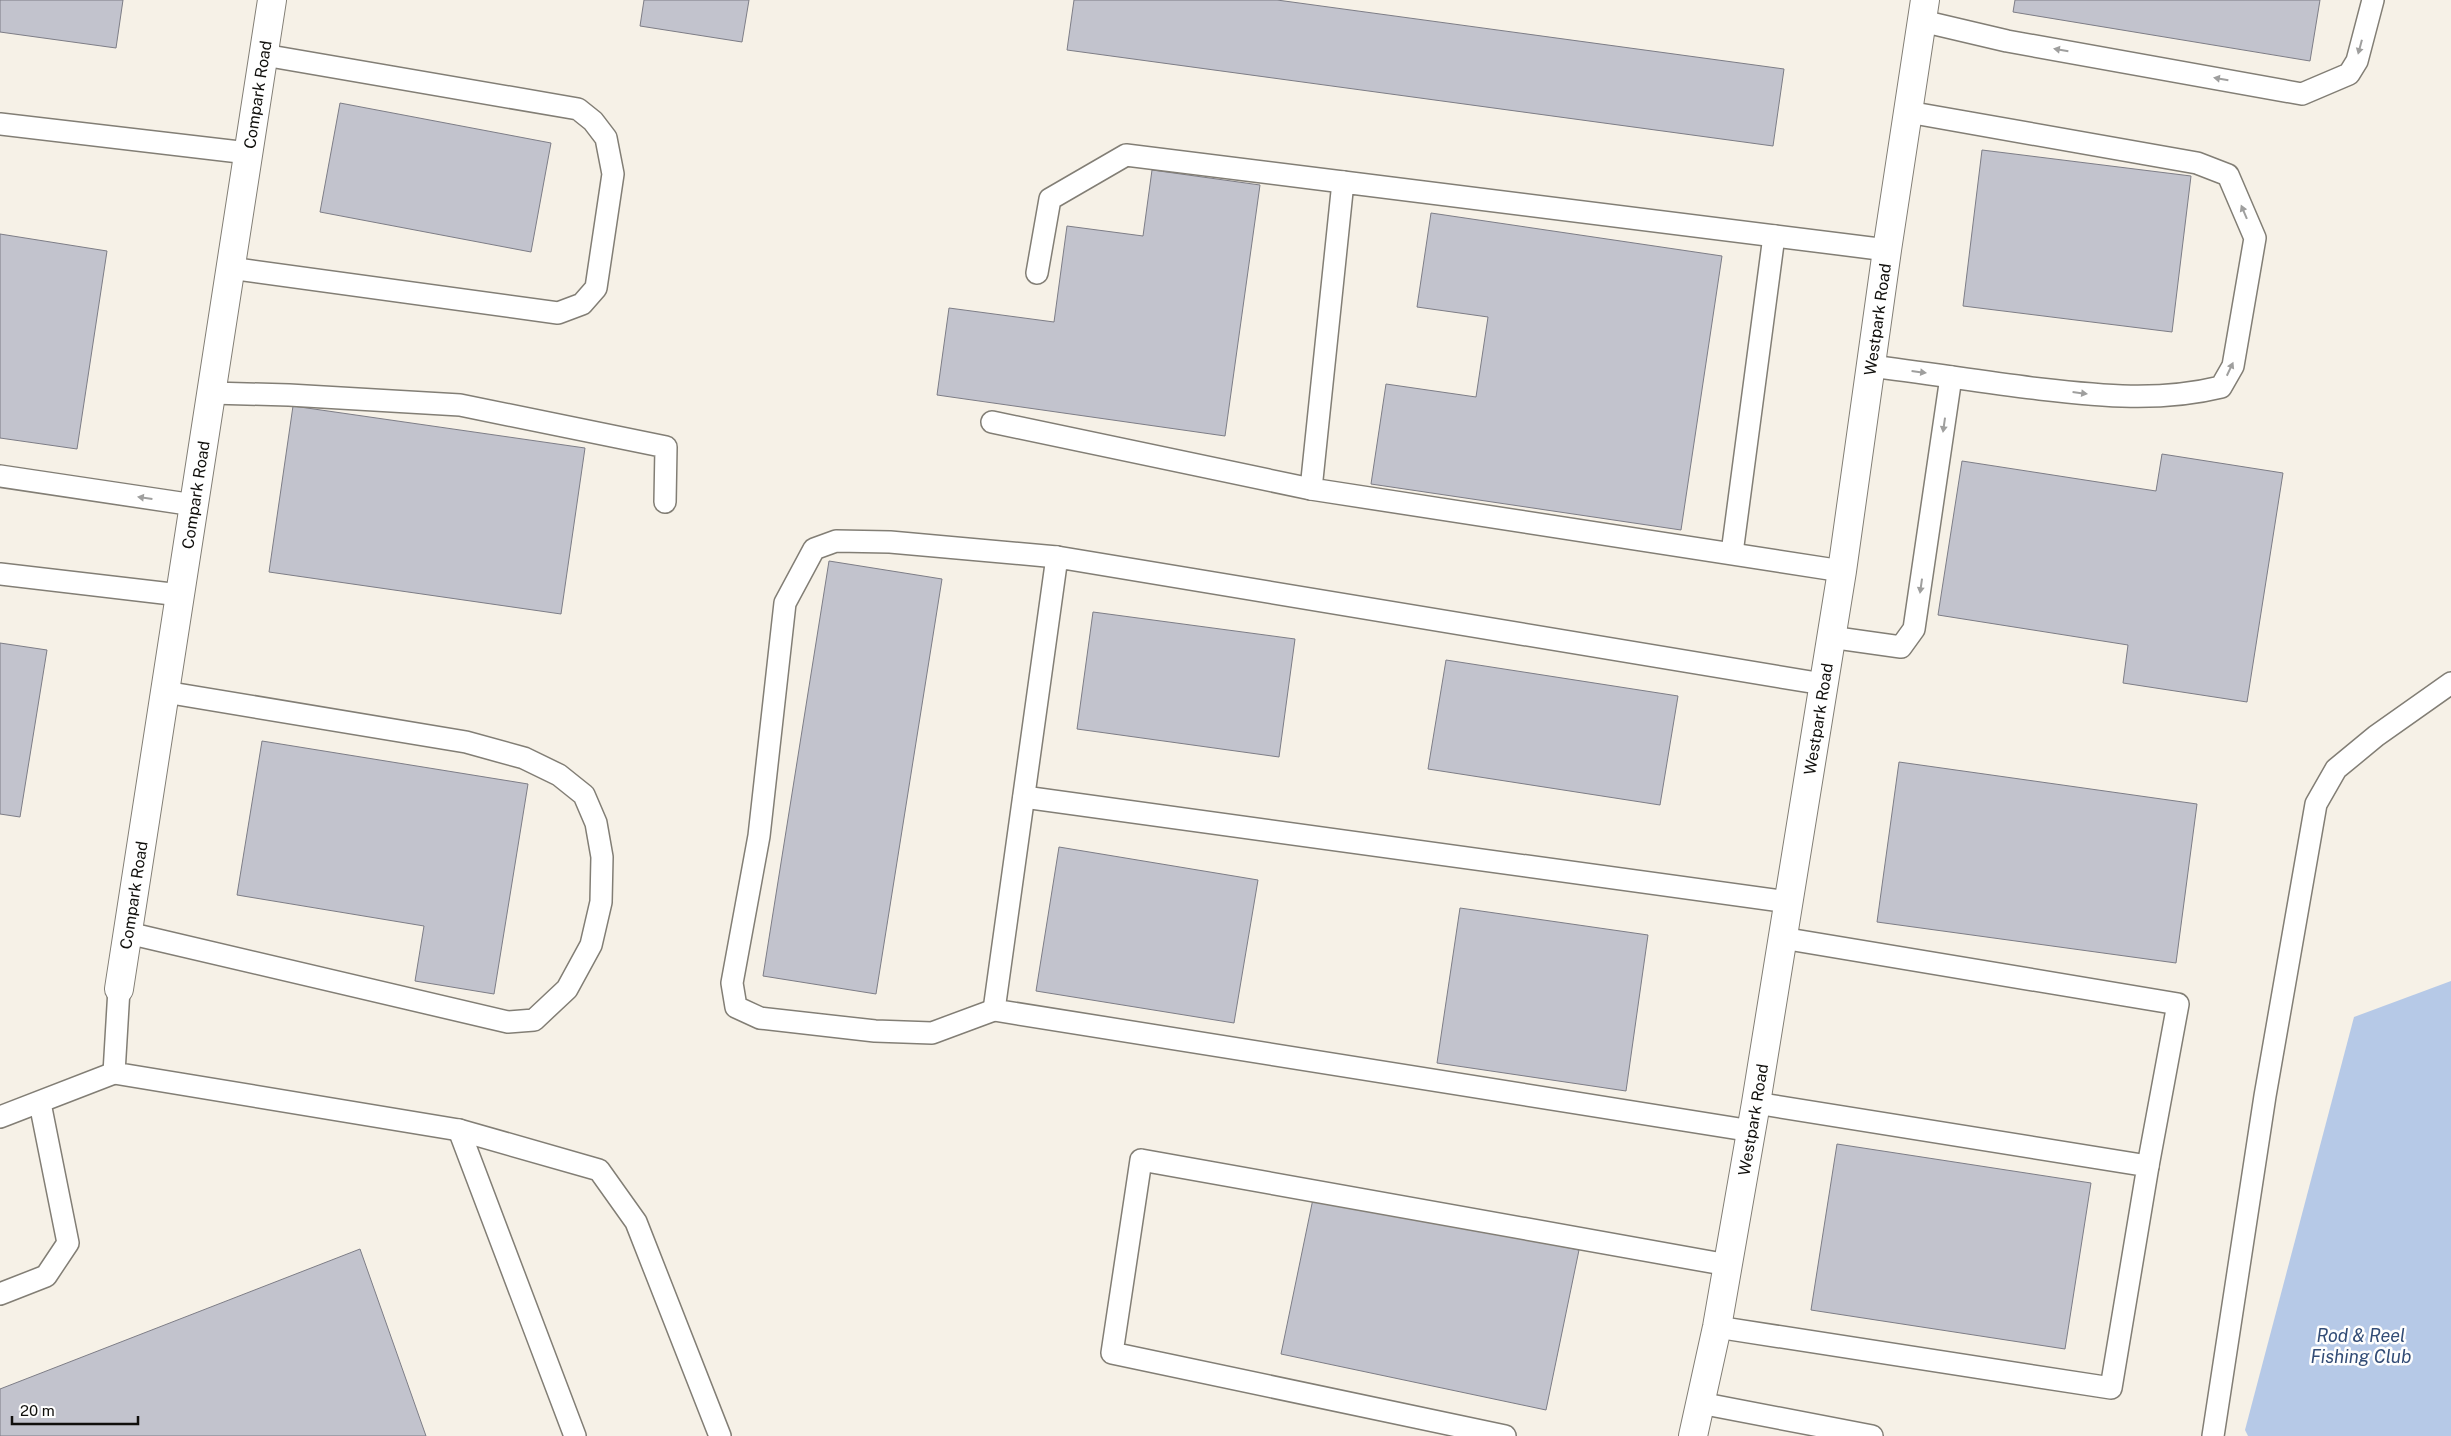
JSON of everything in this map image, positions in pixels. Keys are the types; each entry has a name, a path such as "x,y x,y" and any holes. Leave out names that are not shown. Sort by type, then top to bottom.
{"street":[{"name":"Compark Road","path":"119,989 272,0"},
{"name":"Westpark Road","path":"1693,1436 1717,1327 1752,1131 1842,571 1870,366 1924,11"}],"lane":[{"path":"1924,11 2007,41 2302,94 2349,74 2357,61 2373,0"},
{"path":"230,268 558,313 582,304 596,288 613,174 606,138 594,121 578,109 264,55"},
{"path":"1870,366 2106,396 2165,397 2190,395 2221,387 2233,366 2255,238 2228,175 2197,163 1908,112"},
{"path":"0,124 248,153"},
{"path":"1037,273 1050,199 1126,155 1887,250"},
{"path":"1311,489 1343,182"},
{"path":"1732,553 1774,236"},
{"path":"1830,637 1901,646 1914,629 1951,376"},
{"path":"210,393 288,395 460,405 666,446 665,502"},
{"path":"992,422 1311,489 1842,571"},
{"path":"0,476 194,505"},
{"path":"1752,1131 994,1010 932,1033 866,1030 760,1018 736,1007 732,982 760,836 785,603 814,548 836,541 890,542 1057,557 1823,684"},
{"path":"994,1010 1057,557"},
{"path":"0,574 180,595"},
{"path":"2213,1436 2265,1096 2316,804 2336,769 2376,736 2451,683"},
{"path":"128,932 508,1022 534,1020 567,989 591,945 601,902 602,857 596,823 584,795 559,775 524,758 466,742 165,692"},
{"path":"1024,797 1788,902"},
{"path":"1717,1327 2111,1388 2148,1166 2178,1004 1782,938"},
{"path":"114,1073 119,989"},
{"path":"0,1116 40,1103 114,1073 459,1130 599,1170 636,1222 720,1436"},
{"path":"0,1294 46,1276 68,1243 40,1103"},
{"path":"1756,1103 2148,1166"},
{"path":"459,1130 575,1436"},
{"path":"1505,1436 1112,1353 1141,1160 1728,1265"},
{"path":"1700,1403 1872,1436"}],"water":[{"name":"Rod & Reel Fishing Club","path":"2451,981 2451,1436 2248,1436 2245,1430 2354,1017"}],"building":[{"path":"0,0 123,0 116,48 0,32"},
{"path":"644,0 749,0 742,42 640,26"},
{"path":"1074,0 1277,0 1784,69 1773,146 1067,50"},
{"path":"2015,0 2320,0 2310,61 2013,12"},
{"path":"340,103 551,143 531,252 320,212"},
{"path":"1982,150 2191,176 2172,332 1963,306"},
{"path":"1152,170 1260,185 1225,436 937,395 949,308 1054,322 1067,226 1143,236"},
{"path":"1431,213 1722,256 1681,530 1371,484 1386,384 1476,397 1488,317 1417,307"},
{"path":"0,234 107,251 77,449 0,438"},
{"path":"293,406 585,448 561,614 269,572"},
{"path":"2162,454 2283,473 2247,702 2123,683 2128,645 1938,615 1962,461 2156,491"},
{"path":"829,561 942,579 876,994 763,976"},
{"path":"1093,612 1295,639 1279,757 1077,729"},
{"path":"0,643 47,650 20,817 0,814"},
{"path":"1446,660 1678,696 1660,805 1428,769"},
{"path":"262,741 528,784 494,994 415,981 424,926 237,895"},
{"path":"1899,762 2197,804 2176,963 1877,922"},
{"path":"1059,847 1258,880 1234,1023 1036,991"},
{"path":"1460,908 1648,935 1626,1091 1437,1063"},
{"path":"1837,1144 2091,1183 2065,1349 1811,1310"},
{"path":"1314,1194 1579,1250 1546,1410 1281,1354"},
{"path":"360,1249 426,1436 0,1436 0,1389"}]}
